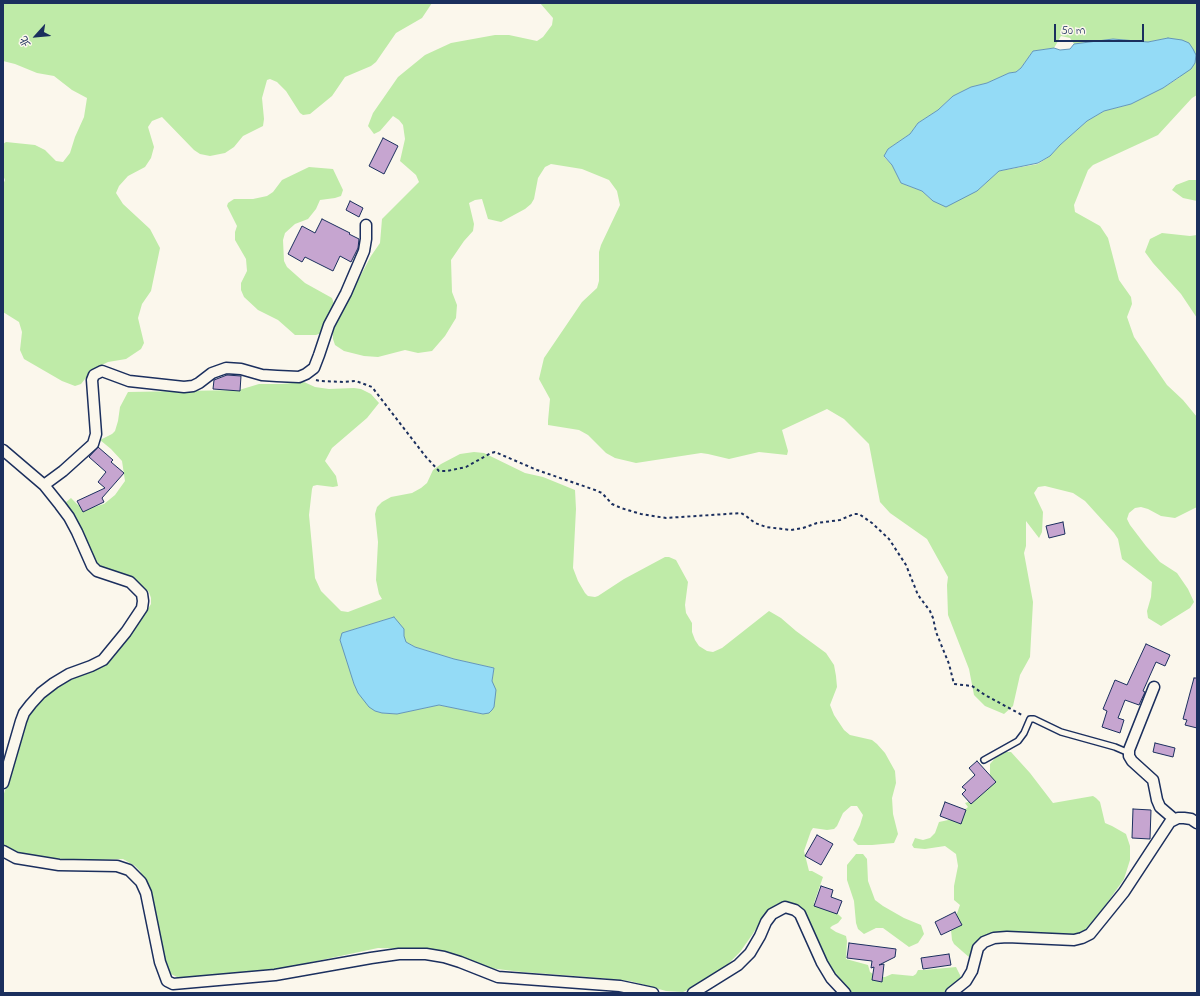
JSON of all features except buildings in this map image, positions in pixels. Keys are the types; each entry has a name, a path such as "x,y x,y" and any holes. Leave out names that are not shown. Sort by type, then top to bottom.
{"street":[{"path":"44,485 63,471 93,444 96,434 96,416 92,380 94,375 102,371 129,381 184,387 193,386 212,373 226,368 241,369 262,375 299,377 314,368 329,325 346,293 364,251 366,225"},
{"path":"3,450 44,485 69,517 92,566 97,571 130,582 142,594 143,601 142,608 126,632 103,660 69,674 54,683 41,693 24,713 3,783"},
{"path":"1154,686 1129,756 1132,761 1153,780 1160,807 1174,819"},
{"path":"951,993 966,981 972,972 978,948 984,942 994,938 1008,937 1074,940 1090,934 1124,892 1168,825 1174,819 1184,818 1191,819 1197,823"},
{"path":"3,851 16,858 59,866 117,866 129,870 141,882 146,893 164,975 167,981 173,984 275,976 371,958 399,954 426,954 444,957 460,962 498,977 556,980 620,986 653,993"},
{"path":"693,993 738,965 750,953 766,922 772,914 785,907 795,910 800,914 822,963 831,978 845,993"}],"lane":[{"path":"984,760 1018,741 1024,733 1030,719 1034,719 1061,732 1115,747 1129,753"}],"path":[{"path":"306,374 312,379 320,381 356,381 372,387 421,452 439,471 466,467 495,452 537,470 595,490 602,493 612,504 641,514 666,518 741,514 766,527 791,530 817,523 840,520 854,514 859,514 872,523 889,539 906,564 918,595 930,611 933,618 936,632 950,664 954,684 972,686 984,695 1030,719"}],"green space":[{"path":"3,3 432,3 422,18 396,33 376,62 371,66 345,77 332,96 310,114 303,115 300,113 286,91 277,82 270,79 267,80 262,98 264,119 263,126 243,136 234,147 225,153 210,156 200,154 194,150 162,117 152,121 148,127 154,147 151,158 145,167 128,176 119,186 116,193 123,204 150,229 160,248 151,291 142,304 138,318 144,343 141,349 126,359 108,362 92,370 81,384 75,386 62,381 24,359 20,350 22,332 19,322 3,312 3,185 5,180 3,175 3,144 6,142 35,145 45,150 56,161 63,162 70,153 84,117 87,98 72,90 54,76 37,73 3,61"},
{"path":"540,3 1197,3 1197,95 1192,98 1158,135 1093,165 1088,170 1074,205 1075,212 1100,226 1108,238 1119,280 1131,297 1132,304 1127,317 1134,337 1167,385 1183,400 1197,417 1197,507 1175,518 1161,516 1141,507 1135,508 1129,513 1127,519 1146,546 1160,562 1177,573 1188,589 1194,602 1190,608 1161,626 1148,618 1147,611 1151,597 1152,582 1122,559 1118,539 1114,533 1085,501 1073,493 1045,486 1038,487 1034,493 1043,512 1042,532 1039,538 1026,521 1026,546 1024,553 1033,602 1030,657 1020,675 1013,706 1004,714 985,706 974,695 969,669 948,615 948,577 927,539 890,513 880,502 869,444 844,419 827,409 782,430 788,451 787,455 759,452 729,459 701,453 636,463 615,458 606,453 588,435 579,430 548,425 550,399 539,379 544,358 582,302 597,288 599,281 599,252 620,205 617,191 609,180 582,169 551,164 545,167 538,178 534,199 531,204 525,209 501,222 488,219 482,199 469,203 474,224 473,231 451,260 452,292 457,305 456,318 445,336 432,351 418,353 405,350 378,357 364,356 344,351 335,345 333,332 340,314 371,256 380,243 382,219 419,182 416,175 400,161 405,139 403,125 393,116 380,131 374,134 368,126 373,113 398,77 425,55 451,43 495,35 509,35 537,41 543,37 552,25 553,18","holes":["1061,36 1070,38 1074,44 1113,39 1148,42 1169,38 1180,77 1163,88 1131,104 1104,111 1087,121 1050,156 1038,164 999,171 977,191 933,201 922,191 901,183 892,165 884,157 888,149 910,134 918,123 938,110 953,96 971,87 987,83 1009,73 1016,72 1021,68 1033,51 1054,48"]},
{"path":"309,167 333,169 343,190 341,196 320,200 316,209 308,219 295,224 285,233 283,240 284,261 287,267 305,283 332,298 334,304 323,327 322,333 316,335 295,335 278,320 258,310 244,297 241,290 241,283 247,271 246,259 235,240 237,226 227,206 228,203 234,199 253,199 267,196 273,192 282,180"},
{"path":"1189,180 1197,180 1197,201 1183,198 1172,190 1176,185"},
{"path":"1162,233 1190,236 1197,235 1197,318 1181,294 1145,252 1150,239"},
{"path":"304,382 315,387 329,389 361,389 371,394 379,403 367,418 332,448 325,461 336,476 338,486 333,487 317,485 313,486 312,489 309,515 315,578 321,591 341,611 348,612 382,599 379,594 376,580 378,542 375,514 377,507 391,497 412,493 421,488 427,483 433,470 441,464 460,454 474,452 484,453 525,473 543,477 575,490 576,509 573,568 578,581 588,596 598,596 624,579 665,557 669,557 676,560 688,582 685,605 686,613 692,623 692,632 695,640 699,646 707,651 713,652 722,648 769,611 781,618 826,653 834,665 836,676 837,687 830,705 834,715 844,730 850,735 872,740 877,744 885,753 895,771 896,783 892,798 893,814 898,834 894,843 858,845 853,840 863,815 857,806 851,806 843,813 834,829 827,830 813,828 804,851 809,871 823,877 814,903 834,910 842,918 838,923 830,928 846,936 846,959 868,965 870,972 878,977 885,977 892,974 913,976 918,970 956,967 961,977 958,983 943,993 850,993 829,969 806,917 796,905 785,903 777,904 768,910 740,952 727,965 697,986 683,992 666,991 630,981 489,968 473,964 446,952 420,949 378,948 279,969 193,979 179,978 167,972 146,884 140,871 135,866 123,859 92,860 40,858 14,852 3,846 3,797 26,719 46,695 62,684 103,665 112,659 131,635 151,604 149,592 132,578 100,567 94,561 65,503 71,498 78,505 94,507 104,504 115,495 125,481 122,461 100,440 115,431 120,407 128,392 239,390 259,384","holes":["394,617 406,642 415,647 454,659 494,668 483,714 439,705 397,714 375,711 354,684 342,633"]},
{"path":"1003,752 1011,752 1030,773 1053,803 1093,796 1096,798 1100,802 1105,823 1126,834 1130,846 1130,860 1124,879 1102,910 1085,930 1073,935 981,940 970,958 954,944 952,940 951,930 960,905 954,900 954,886 958,866 956,854 945,846 925,849 914,848 912,845 915,838 923,840 930,838 935,833 939,822 953,819 968,807 965,803 971,801 990,779 990,764"},
{"path":"856,854 863,854 867,859 868,881 875,900 904,918 921,925 924,934 918,943 909,947 883,928 876,928 864,934 858,929 854,901 847,880 847,865"}],"water":[{"path":"1168,38 1182,40 1189,43 1196,55 1195,63 1191,69 1163,88 1131,104 1104,111 1087,121 1050,156 1038,163 999,171 977,191 946,207 933,201 922,191 901,183 892,165 884,156 888,149 910,134 918,123 938,110 953,96 971,87 987,83 1009,73 1016,72 1021,68 1033,51 1054,48 1060,50 1070,49 1074,44 1113,39 1148,42"},
{"path":"394,617 404,629 406,642 415,647 454,659 494,668 492,681 496,690 494,707 492,710 489,713 483,714 439,705 397,714 382,713 369,707 358,693 354,684 340,640 342,633"}]}
